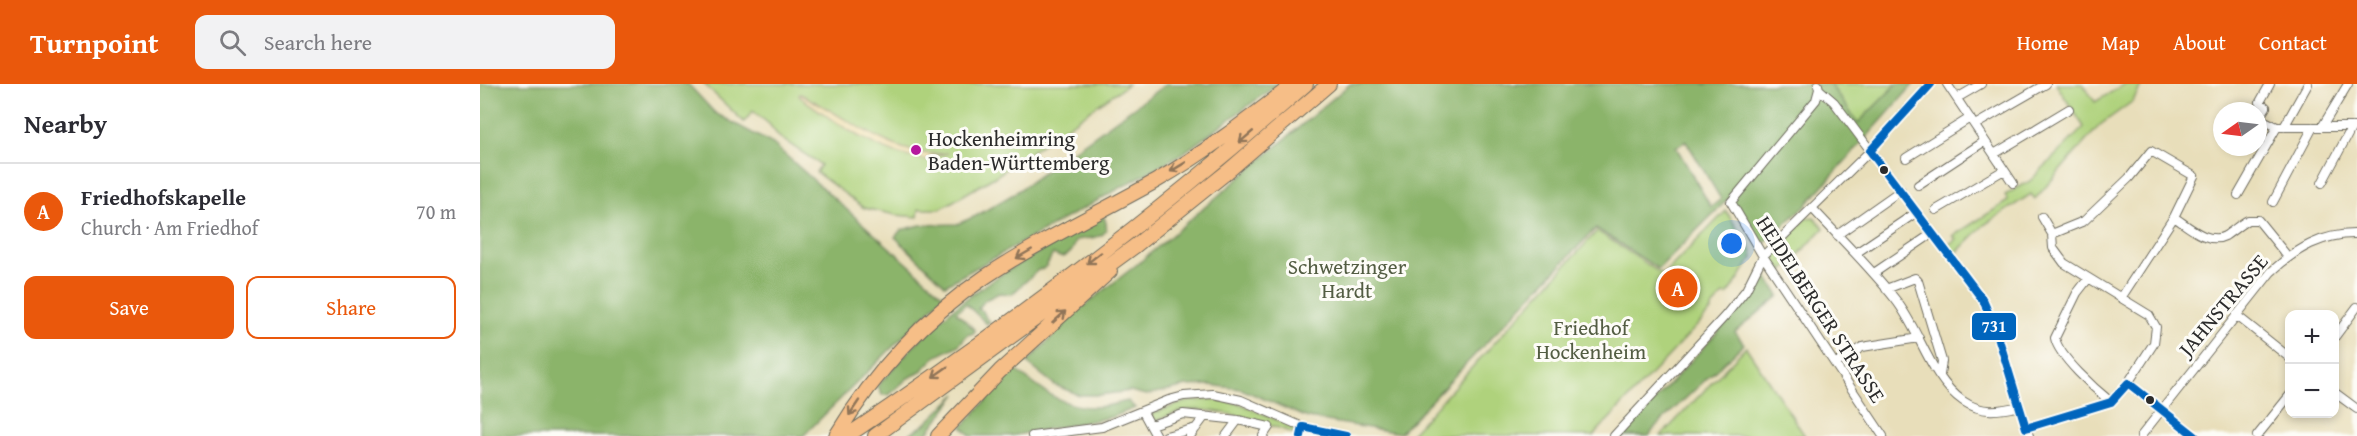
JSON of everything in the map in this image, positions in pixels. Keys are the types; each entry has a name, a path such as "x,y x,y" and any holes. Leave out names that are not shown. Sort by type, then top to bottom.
{"highway":[{"path":"836,436 874,381 913,337 954,301 1005,265 1188,161 1294,84"},
{"path":"875,436 1193,181 1306,84"},
{"path":"847,436 995,341 1135,246 1227,172 1329,84"},
{"path":"938,436 1013,359 1096,285 1135,246"}],"street":[{"path":"1614,436 1725,316 1746,290 1762,256 1870,151 1931,84"},
{"path":"1947,84 2013,183"},
{"path":"1957,98 1981,84"},
{"path":"1906,158 2046,84"},
{"path":"2260,102 2270,84"},
{"path":"2238,195 2308,84"},
{"path":"2322,127 2348,84"},
{"path":"1819,86 1834,102 1983,300 1997,333 2028,432 2111,402 2128,383 2154,343 2156,327 2149,315 2064,263 2053,248 2052,234 2042,217"},
{"name":"HEIDELBERGER STRASSE","path":"1819,86 1816,100 1731,201 1762,256 1883,436"},
{"path":"1994,154 2069,109"},
{"path":"2267,123 2280,127 2354,127 2322,183"},
{"path":"2273,202 2313,127"},
{"path":"1918,185 1985,141"},
{"path":"2052,234 2084,220 2129,178 2151,151 2194,176 2174,217 2121,298"},
{"path":"1936,210 2004,170"},
{"path":"1838,235 1901,190"},
{"path":"1812,208 1856,253 1896,300 1940,375 1958,397 1977,408 1999,411 2020,406"},
{"path":"1856,253 1917,212"},
{"path":"2174,217 2206,237 2214,239 2223,237 2248,219 2258,220 2288,257"},
{"path":"1874,273 1933,232"},
{"name":"JAHNSTRASSE","path":"2143,435 2160,410 2271,272 2288,257 2325,238 2357,234"},
{"path":"1886,289 1915,278 1917,281 1942,362 1940,375"},
{"path":"2088,279 2077,293 2055,338 2059,349 2095,389 2111,402"},
{"path":"2339,331 2357,307"},
{"path":"2236,315 2285,355"},
{"path":"1835,364 1862,346 1919,338"},
{"path":"2128,383 2195,436"},
{"path":"1032,436 1102,427 1184,396 1213,394 1241,400 1302,432 1346,436"},
{"path":"2339,396 2357,409"},
{"path":"2257,436 2285,400"},
{"path":"1143,412 1156,436"},
{"path":"1151,425 1183,414 1205,416 1269,427 1263,436"},
{"path":"1190,436 1205,416"},
{"path":"1226,436 1238,420"},
{"path":"1166,436 1196,428"}],"green space":[{"path":"480,84 688,84 715,113 773,144 944,296 803,436 480,436"},
{"name":"Hockenheimring Baden-Württemberg","path":"704,84 1128,84 996,176 940,209 919,209 918,217 864,208 816,172 821,165 779,137 769,124 753,111 744,122"},
{"path":"1166,84 1278,84 1183,153 945,285 895,237 901,230 921,225 957,224 976,216 1012,195"},
{"name":"Schwetzinger Hardt","path":"1350,84 1830,84 1858,123 1897,84 1914,84 1807,204 1762,245 1730,197 1658,269 1596,228 1400,433 1308,418 1241,389 1209,385 1187,386 1146,395 1130,391 1079,395 1055,385 1027,363 1075,313 1140,262","holes":["1686,141 1721,199 1711,207 1676,147"]},
{"path":"1830,84 1897,84 1858,123"},
{"path":"2056,84 2083,84 2095,102 2125,84 2142,84 2133,101 2100,125 2035,199 2031,194 1984,225 1954,255 1947,246 1956,239 1953,236 2008,201 2005,195 2030,181 2084,127"},
{"name":"Friedhof Hockenheim","path":"1726,211 1752,252 1753,258 1727,295 1724,294 1711,308 1711,311 1593,436 1410,435 1597,231 1663,275"},
{"path":"1104,217 1106,230 1103,234 1076,240 1073,249 1066,256 1060,257 1053,254 1045,268 1038,270 1012,294 999,293 985,300 978,309 983,311 990,321 987,324 966,304 956,312 975,330 974,333 967,335 959,345 935,357 919,373 908,378 889,395 882,395 878,386 908,351 959,304 1019,264"},
{"path":"1814,217 1824,228 1782,272 1770,256 1806,218"},
{"path":"1759,273 1765,274 1779,296 1735,332 1744,344 1656,426 1649,436 1622,436 1745,302 1752,293"},
{"path":"1746,347 1805,436 1661,436"},
{"path":"1015,369 1033,384 1062,401 1099,407 1128,401 1135,408 1112,417 1011,436 971,436 962,427"},
{"path":"957,394 925,436 906,436 924,425"},
{"path":"1211,399 1241,404 1294,428 1296,434 1223,413 1181,411 1155,421 1151,414 1185,402"}],"sand":[{"path":"800,94 891,144 929,154 948,153 929,157 929,160 926,160 891,151 843,127 799,96"}],"transit line":[{"name":"731","path":"1931,84 1870,151 1983,300 1997,333 2026,428 2111,402 2128,383 2195,436"},
{"name":"731","path":"1301,436 1303,427 1346,436"}],"place":[{"name":"Hockenheimring Baden-Württemberg","path":"916,150"},
{"name":"Friedhofskapelle","path":"1678,288"}]}
